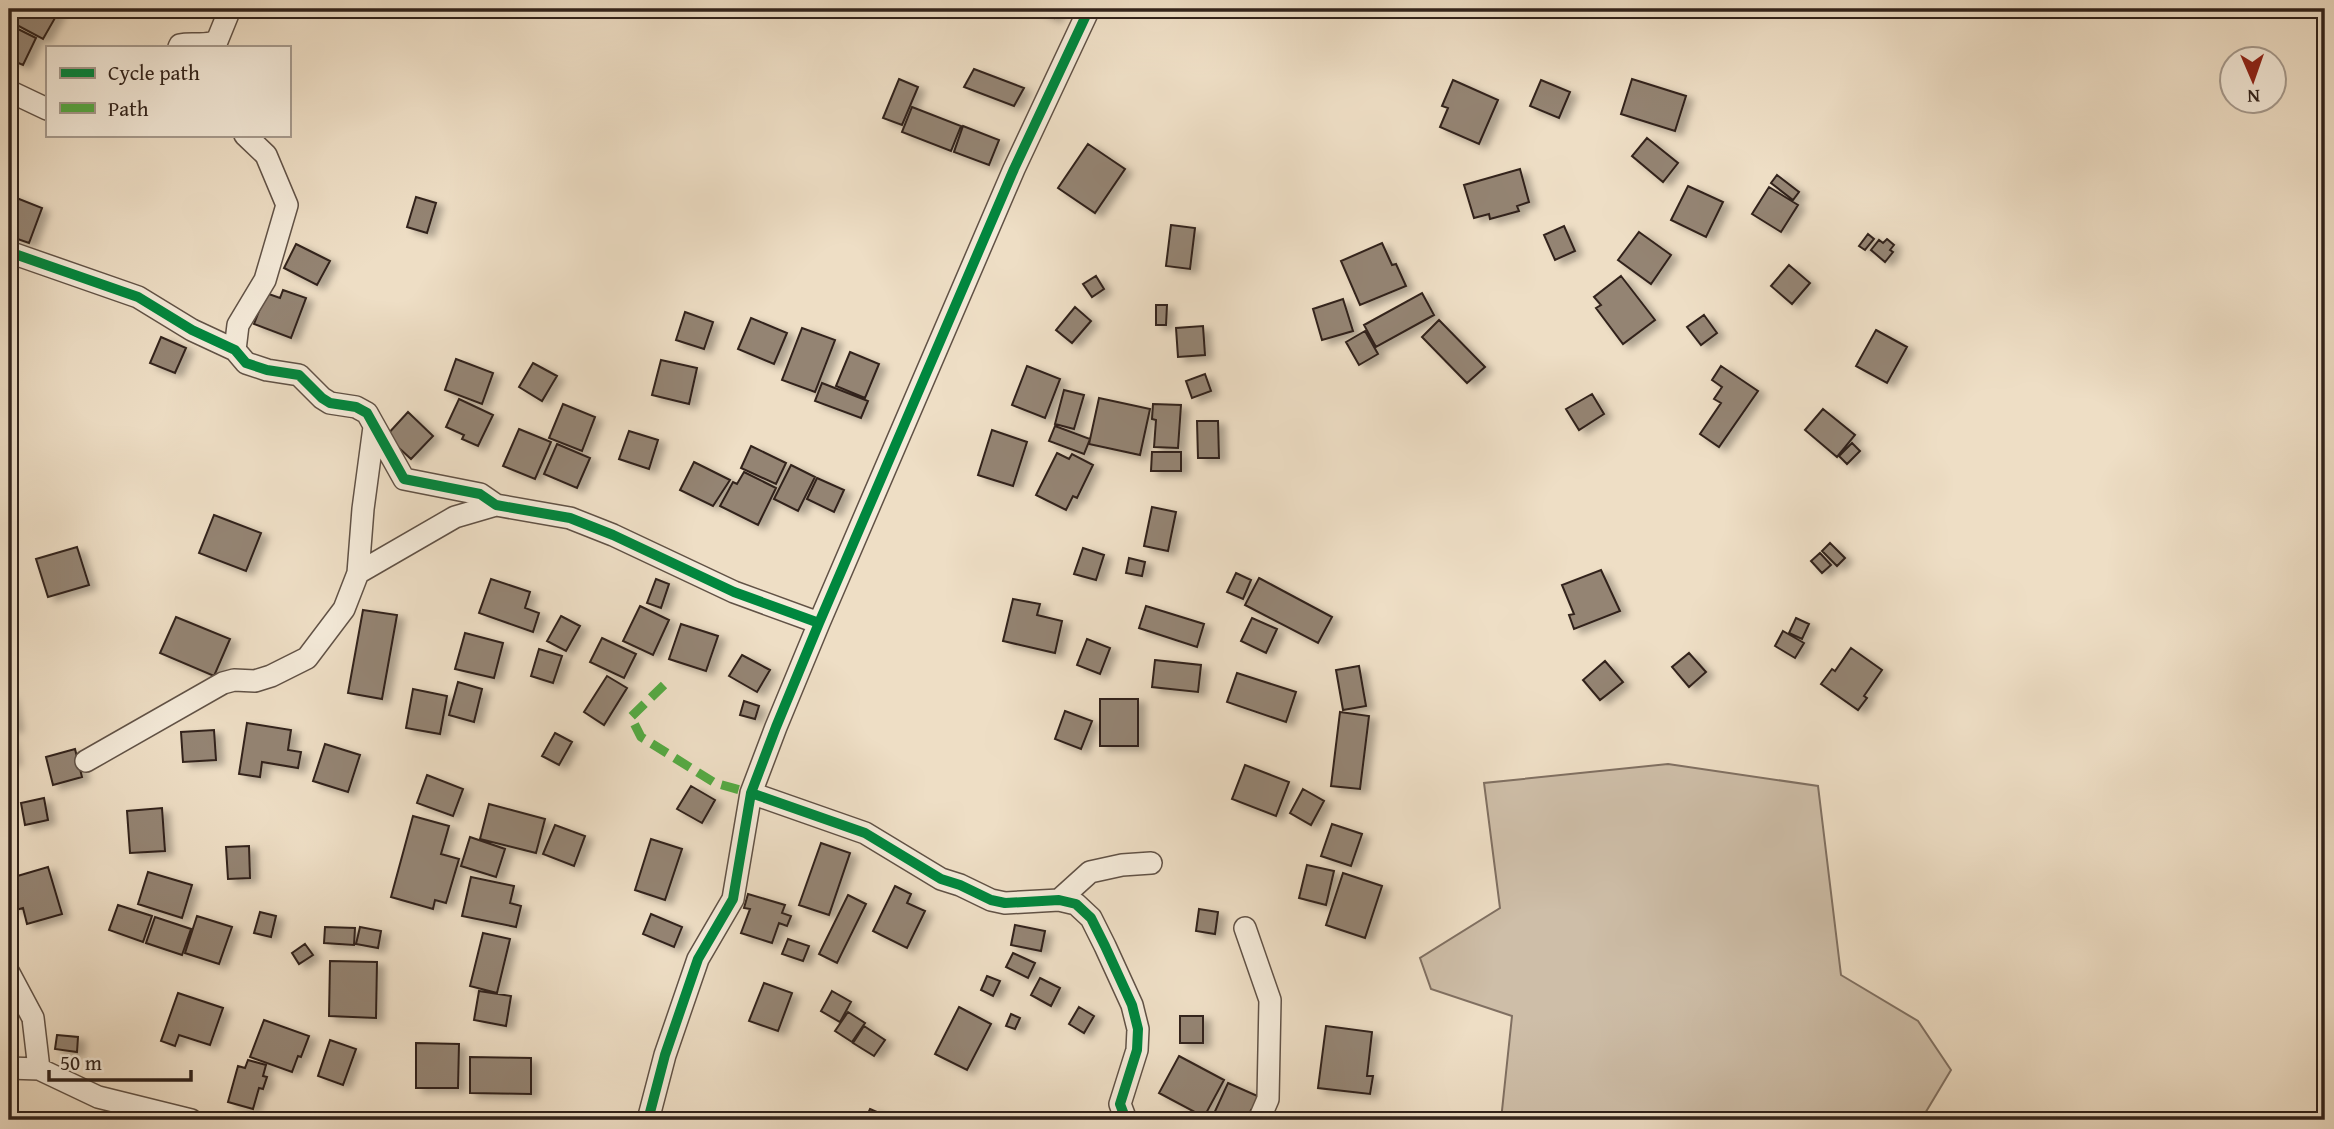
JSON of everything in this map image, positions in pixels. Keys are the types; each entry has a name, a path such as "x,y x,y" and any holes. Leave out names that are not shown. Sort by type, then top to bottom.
{"street":[{"path":"179,46 191,42 208,45 217,41 230,9"},
{"path":"648,1120 664,1055 698,959 733,898 751,793 819,622 1014,169 1062,61 1089,9"},
{"path":"9,90 28,102 46,109"},
{"path":"235,350 238,325 265,280 287,205 267,155 246,136"},
{"path":"9,252 138,297 191,330 235,350 246,363 267,370 299,374 330,404 356,407 367,413 404,479 480,494 496,505 570,518 734,592 819,622"},
{"path":"86,761 223,683 234,680 255,681 307,658 344,609 358,573 374,427"},
{"path":"358,573 455,517 496,505"},
{"path":"751,793 865,833 941,879 991,900 1005,903 1059,900 1076,904 1091,918 1132,1005 1138,1030 1137,1050 1120,1104 1126,1120"},
{"path":"1059,900 1090,872 1122,864 1151,863"},
{"path":"1245,928 1269,1000 1268,1099 1259,1120"},
{"path":"9,973 33,1018 39,1069"},
{"path":"9,1068 39,1069 99,1097 191,1120"}],"shaded area":[{"path":"1668,764 1818,786 1841,975 1918,1021 1951,1070 1921,1120 1501,1120 1512,1016 1431,989 1420,958 1500,908 1484,783"}],"building":[{"path":"21,9 59,11 43,39 13,23"},
{"path":"1035,9 1059,9 1054,18"},
{"path":"12,26 36,38 23,65 9,59 9,32"},
{"path":"974,69 1024,88 1014,106 964,87"},
{"path":"899,79 918,87 902,125 883,118"},
{"path":"1632,79 1686,96 1675,131 1621,114"},
{"path":"1453,80 1498,100 1479,144 1440,127 1448,108 1442,106"},
{"path":"1541,80 1570,92 1559,118 1530,106"},
{"path":"912,107 961,126 951,151 902,132"},
{"path":"963,126 999,140 989,165 954,152"},
{"path":"1647,138 1678,163 1663,182 1632,156"},
{"path":"1088,144 1125,169 1095,213 1058,188"},
{"path":"1520,169 1529,202 1517,206 1519,211 1490,219 1489,214 1474,218 1464,185"},
{"path":"1777,175 1799,192 1793,200 1771,183"},
{"path":"1688,186 1723,202 1706,237 1671,220"},
{"path":"1769,187 1798,205 1781,232 1752,214"},
{"path":"9,195 42,208 29,243 9,236"},
{"path":"416,197 436,203 427,233 407,227"},
{"path":"1171,225 1195,228 1190,269 1166,266"},
{"path":"1564,226 1575,251 1555,260 1544,235"},
{"path":"1639,232 1671,255 1651,284 1618,260"},
{"path":"1868,234 1874,239 1865,250 1859,246"},
{"path":"1887,239 1894,245 1890,250 1893,252 1885,262 1871,250 1879,240 1883,243"},
{"path":"1382,243 1406,286 1360,305 1341,261"},
{"path":"296,244 330,261 317,285 284,268"},
{"path":"1789,265 1810,283 1792,304 1771,286"},
{"path":"1096,276 1104,289 1092,297 1083,284"},
{"path":"1621,276 1655,320 1623,344 1596,308 1601,305 1594,297"},
{"path":"283,290 306,298 291,338 254,324 266,293 280,298"},
{"path":"1422,293 1434,315 1376,347 1364,325"},
{"path":"1343,299 1353,331 1322,340 1313,309"},
{"path":"1156,305 1167,305 1166,325 1156,325"},
{"path":"1075,307 1091,321 1072,343 1056,330"},
{"path":"685,312 713,322 704,349 676,340"},
{"path":"1704,315 1717,333 1701,345 1687,327"},
{"path":"751,318 787,333 774,364 738,349"},
{"path":"1439,320 1485,367 1467,383 1422,337"},
{"path":"1203,326 1205,355 1178,357 1176,328"},
{"path":"802,328 835,340 815,392 782,380"},
{"path":"1876,330 1907,347 1887,383 1856,366"},
{"path":"1365,331 1378,354 1359,365 1346,342"},
{"path":"161,337 186,348 175,373 150,363"},
{"path":"850,352 879,364 865,398 836,386"},
{"path":"456,359 493,373 482,404 445,390"},
{"path":"661,360 697,368 689,404 652,395"},
{"path":"533,363 557,376 542,401 519,387"},
{"path":"1027,366 1060,379 1045,418 1012,405"},
{"path":"1721,366 1758,391 1719,447 1700,434 1721,403 1714,399 1722,387 1712,380"},
{"path":"1205,374 1211,391 1192,398 1186,381"},
{"path":"822,383 868,401 861,418 815,401"},
{"path":"1064,390 1084,395 1074,429 1055,424"},
{"path":"1592,394 1604,414 1579,430 1566,409"},
{"path":"1099,398 1150,409 1140,455 1089,444"},
{"path":"459,399 493,415 478,446 462,439 464,435 446,427"},
{"path":"563,404 595,417 582,451 549,438"},
{"path":"1153,404 1181,405 1178,448 1154,447 1156,420 1152,419"},
{"path":"1823,409 1855,435 1837,457 1805,430"},
{"path":"408,412 433,436 411,459 386,436"},
{"path":"1197,421 1218,421 1219,458 1198,458"},
{"path":"1055,426 1090,439 1084,454 1049,441"},
{"path":"519,429 551,442 535,479 503,466"},
{"path":"992,430 1027,442 1013,486 978,475"},
{"path":"629,431 658,440 649,469 619,459"},
{"path":"1852,443 1860,451 1847,464 1839,456"},
{"path":"557,444 590,458 577,488 544,474"},
{"path":"751,446 786,463 776,484 741,468"},
{"path":"1152,452 1181,452 1181,471 1151,471"},
{"path":"1057,453 1069,459 1072,454 1093,465 1077,498 1073,496 1066,510 1036,495"},
{"path":"694,462 730,480 713,506 680,490"},
{"path":"791,465 815,477 798,511 774,499"},
{"path":"744,472 776,488 758,525 720,506 733,482 737,484"},
{"path":"817,478 844,490 834,512 807,499"},
{"path":"1152,507 1176,512 1168,551 1144,546"},
{"path":"214,515 261,533 246,571 199,553"},
{"path":"1830,543 1845,558 1837,566 1822,551"},
{"path":"77,547 89,585 48,597 36,559"},
{"path":"1083,548 1104,555 1096,580 1074,574"},
{"path":"1820,553 1831,565 1822,573 1811,561"},
{"path":"1129,558 1145,562 1142,576 1126,573"},
{"path":"1601,570 1620,611 1574,629 1569,615 1574,614 1562,585"},
{"path":"1236,573 1251,580 1243,599 1227,592"},
{"path":"1259,578 1332,617 1318,643 1245,605"},
{"path":"491,579 530,592 525,608 539,613 533,632 479,613"},
{"path":"656,579 669,584 661,608 647,603"},
{"path":"1013,599 1040,604 1037,615 1062,621 1055,653 1003,641"},
{"path":"640,606 669,620 653,655 623,641"},
{"path":"1146,606 1204,624 1197,647 1139,628"},
{"path":"363,610 397,615 382,699 348,693"},
{"path":"561,616 580,626 566,651 547,641"},
{"path":"176,617 230,639 214,676 160,653"},
{"path":"1252,618 1277,629 1266,653 1241,641"},
{"path":"1796,618 1809,624 1802,639 1789,633"},
{"path":"681,624 718,636 706,671 669,659"},
{"path":"1783,631 1804,643 1795,658 1775,646"},
{"path":"465,633 503,643 494,678 455,669"},
{"path":"602,638 636,654 624,678 590,662"},
{"path":"1087,639 1110,648 1100,674 1077,665"},
{"path":"1851,648 1882,670 1858,710 1821,684 1832,669 1835,671"},
{"path":"539,649 562,656 553,683 531,676"},
{"path":"1689,653 1706,672 1689,687 1672,667"},
{"path":"742,655 770,670 757,692 729,676"},
{"path":"1155,660 1201,665 1198,692 1152,687"},
{"path":"1605,661 1623,682 1600,700 1583,680"},
{"path":"1359,666 1366,706 1343,710 1336,670"},
{"path":"1237,673 1296,692 1286,722 1227,702"},
{"path":"607,676 627,688 604,725 584,712"},
{"path":"458,682 482,689 474,722 449,715"},
{"path":"413,689 447,696 440,734 406,728"},
{"path":"9,696 16,727 9,729"},
{"path":"1100,699 1138,699 1138,746 1100,746"},
{"path":"744,701 759,706 755,719 740,715"},
{"path":"1065,711 1092,721 1081,749 1055,739"},
{"path":"1340,712 1369,716 1360,789 1331,786"},
{"path":"247,723 291,730 288,750 301,752 298,768 262,762 260,777 239,774"},
{"path":"214,730 216,760 183,762 181,732"},
{"path":"555,733 572,742 559,765 542,756"},
{"path":"9,734 14,761 9,762"},
{"path":"325,744 360,755 348,792 313,781"},
{"path":"75,749 82,777 53,785 46,757"},
{"path":"1245,765 1289,782 1276,816 1232,799"},
{"path":"427,775 463,789 453,816 417,803"},
{"path":"691,786 715,800 702,823 677,809"},
{"path":"1303,789 1324,801 1311,825 1290,813"},
{"path":"44,798 48,820 25,825 21,803"},
{"path":"489,804 545,819 536,853 480,839"},
{"path":"162,808 165,851 130,853 127,811"},
{"path":"413,816 449,826 441,854 459,859 446,903 435,900 433,909 391,897"},
{"path":"1332,824 1362,834 1351,866 1321,856"},
{"path":"555,825 585,836 574,866 543,854"},
{"path":"470,837 505,849 496,877 461,866"},
{"path":"651,839 682,849 665,900 635,890"},
{"path":"821,843 850,853 829,915 799,905"},
{"path":"249,846 250,878 228,879 226,847"},
{"path":"1307,865 1334,871 1326,905 1299,898"},
{"path":"48,867 62,914 27,924 23,908 16,910 10,887 16,885 14,877"},
{"path":"148,872 192,885 182,918 138,904"},
{"path":"1343,873 1382,886 1365,938 1326,925"},
{"path":"471,877 514,886 510,903 521,906 516,927 462,916"},
{"path":"895,886 911,894 907,903 925,911 907,948 873,931"},
{"path":"748,894 785,905 782,913 791,916 787,926 779,923 772,943 741,933 750,909 744,908"},
{"path":"848,895 866,904 837,963 819,954"},
{"path":"118,905 152,916 143,942 109,930"},
{"path":"1199,909 1218,912 1215,934 1196,931"},
{"path":"260,912 276,916 271,937 254,933"},
{"path":"651,914 682,927 674,947 643,934"},
{"path":"197,916 232,927 219,964 185,953"},
{"path":"155,917 191,929 182,955 146,943"},
{"path":"1015,925 1045,931 1041,951 1011,945"},
{"path":"325,927 355,928 354,945 324,943"},
{"path":"360,927 381,931 378,948 356,944"},
{"path":"483,933 510,939 497,993 470,986"},
{"path":"788,939 809,946 803,961 782,954"},
{"path":"305,944 313,955 299,964 292,953"},
{"path":"1013,953 1035,963 1028,978 1006,967"},
{"path":"330,961 377,962 376,1018 329,1016"},
{"path":"987,976 1000,981 993,996 981,990"},
{"path":"1040,978 1060,988 1051,1006 1031,995"},
{"path":"764,983 792,993 778,1031 749,1021"},
{"path":"479,991 511,996 506,1026 474,1020"},
{"path":"832,991 851,1002 840,1022 821,1011"},
{"path":"178,993 223,1008 210,1045 179,1035 175,1046 161,1041"},
{"path":"959,1007 991,1024 967,1070 935,1054"},
{"path":"1079,1007 1094,1016 1084,1033 1069,1024"},
{"path":"848,1012 865,1023 852,1042 835,1031"},
{"path":"1011,1014 1020,1018 1015,1029 1006,1026"},
{"path":"1180,1016 1203,1016 1203,1043 1180,1043"},
{"path":"264,1020 309,1036 292,1072 250,1057"},
{"path":"864,1026 885,1040 874,1056 853,1043"},
{"path":"1326,1026 1372,1032 1367,1076 1373,1076 1370,1094 1318,1088"},
{"path":"57,1035 78,1037 77,1052 55,1049"},
{"path":"330,1040 356,1049 343,1085 318,1076"},
{"path":"416,1043 459,1044 458,1088 416,1088"},
{"path":"1179,1056 1224,1080 1204,1117 1159,1093"},
{"path":"470,1057 531,1058 531,1094 470,1093"},
{"path":"248,1060 266,1065 263,1076 267,1077 263,1089 259,1088 253,1109 228,1102 238,1066 245,1068"},
{"path":"1228,1083 1262,1098 1256,1112 1251,1110 1247,1120 1211,1120"},
{"path":"870,1109 895,1120 865,1120"},
{"path":"1316,1114 1351,1117 1351,1120 1315,1120"}],"marked path":[{"path":"664,685 631,717 641,737 715,783 751,793"}],"cycle path":[{"path":"648,1120 665,1055 698,959 733,899 751,793 776,727 1014,169 1089,9"},
{"path":"9,252 138,297 192,330 235,350 246,363 267,370 299,375 330,403 356,407 367,413 404,479 480,494 496,505 570,518 613,535 734,592 819,623"},
{"path":"751,793 865,833 941,879 991,900 1005,903 1059,900 1076,904 1091,918 1105,946 1132,1005 1138,1029 1137,1050 1120,1104 1126,1120"}]}
